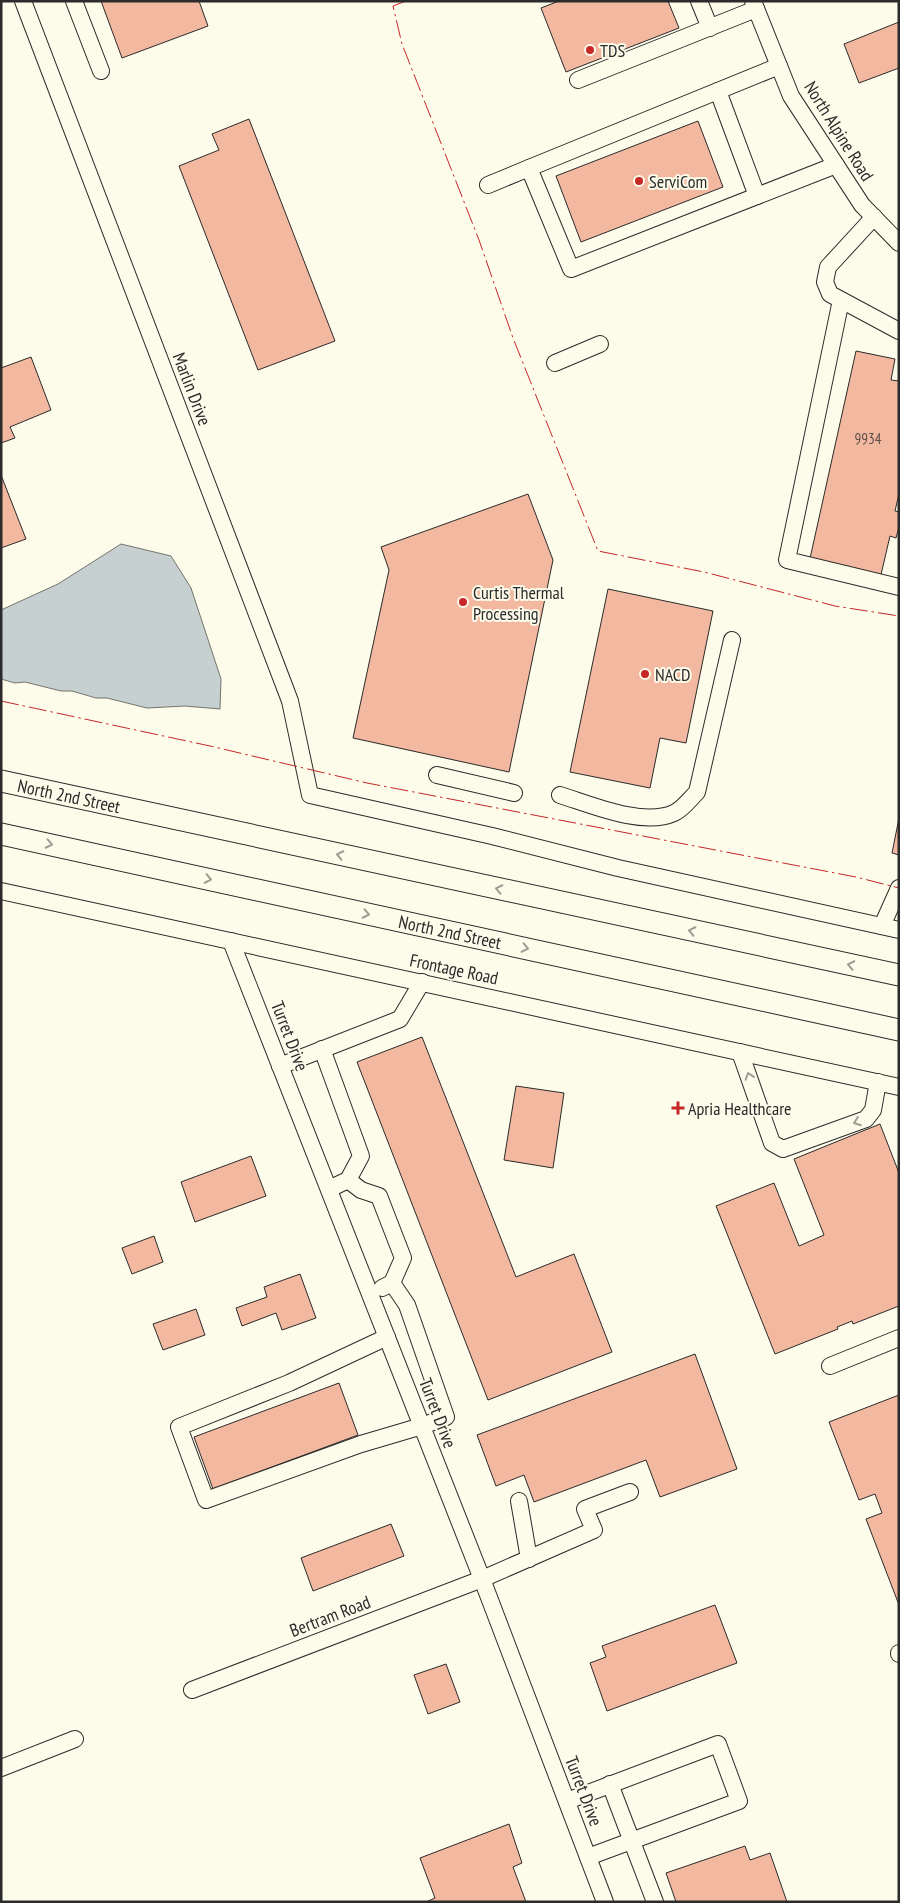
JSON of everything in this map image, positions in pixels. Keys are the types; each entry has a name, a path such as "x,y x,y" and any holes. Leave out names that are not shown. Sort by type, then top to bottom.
{"main road":[{"name":"North 2nd Street","path":"1,781 899,975"},
{"name":"North 2nd Street","path":"1,834 899,1030"}],"street":[{"name":"Marlin Drive","path":"23,1 290,701 310,795 492,836 618,868 882,926"},
{"path":"74,1 101,71"},
{"path":"699,1 710,28"},
{"path":"578,80 710,28 754,5"},
{"name":"North Alpine Road","path":"754,5 791,96 862,205 899,243"},
{"path":"488,185 779,66"},
{"path":"718,91 757,196"},
{"path":"529,168 571,269 836,165"},
{"path":"874,217 828,267 825,282 830,294 899,331"},
{"path":"841,300 787,560 899,587"},
{"path":"555,363 600,344"},
{"path":"560,796 638,818 675,813 697,792 732,640"},
{"path":"436,776 514,793"},
{"path":"899,888 882,926 899,930"},
{"name":"Frontage Road","path":"1,891 899,1087"},
{"name":"Turret Drive","path":"231,940 482,1579 605,1902"},
{"path":"280,1066 400,1019 422,982"},
{"path":"322,1050 361,1156 348,1180 329,1189"},
{"path":"740,1052 772,1143 783,1149 866,1119 873,1110 878,1082"},
{"path":"348,1180 361,1190 380,1196 403,1258 392,1283 370,1294"},
{"path":"387,1337 289,1383 179,1427 206,1500 361,1444 446,1417 407,1306 392,1283"},
{"path":"830,1366 899,1338"},
{"name":"Bertram Road","path":"192,1690 482,1579 594,1530 585,1509 630,1492"},
{"path":"519,1501 529,1559"},
{"path":"1,1768 76,1739"},
{"path":"567,1801 718,1744 739,1801 588,1857"},
{"path":"610,1784 655,1902"}],"shaded area":[{"path":"121,544 171,556 191,588 221,679 220,709 185,706 147,708 107,698 96,698 72,691 61,691 25,682 15,683 1,679 1,610 58,584"}],"building":[{"path":"101,1 199,1 208,26 122,58"},
{"name":"TDS","path":"559,1 668,1 679,28 566,72 541,8"},
{"path":"899,22 899,68 859,83 844,44"},
{"path":"249,119 335,341 258,370 179,166 219,150 212,134"},
{"name":"ServiCom","path":"698,121 723,187 581,242 556,176"},
{"path":"856,351 895,359 891,380 899,381 899,494 895,511 899,512 899,527 896,538 890,536 880,579 809,563"},
{"path":"31,357 51,410 10,427 15,438 1,443 1,368"},
{"path":"1,475 26,539 1,548"},
{"name":"Curtis Thermal Processing","path":"528,494 553,560 509,772 353,738 389,570 381,547"},
{"name":"NACD","path":"608,589 713,611 686,743 660,738 650,788 570,772"},
{"path":"899,818 899,855 892,853"},
{"path":"422,1037 516,1277 574,1254 612,1352 488,1400 357,1062"},
{"path":"516,1086 564,1093 553,1168 504,1160"},
{"path":"880,1124 899,1173 899,1306 853,1324 852,1321 837,1327 838,1329 775,1354 716,1206 774,1183 799,1246 824,1235 794,1159"},
{"path":"251,1156 266,1196 195,1222 181,1182"},
{"path":"154,1236 163,1262 132,1274 122,1248"},
{"path":"300,1274 316,1318 282,1330 276,1313 242,1326 236,1308 267,1297 264,1287"},
{"path":"196,1309 205,1335 163,1350 153,1324"},
{"path":"695,1354 737,1469 660,1497 646,1460 534,1502 524,1475 496,1486 477,1435"},
{"path":"339,1383 358,1435 213,1489 194,1437"},
{"path":"899,1395 899,1605 866,1519 882,1513 875,1494 859,1500 829,1422"},
{"path":"391,1524 404,1556 313,1591 301,1558"},
{"path":"715,1605 737,1663 607,1711 590,1663 606,1657 602,1646"},
{"path":"446,1664 460,1702 428,1714 414,1675"},
{"path":"509,1824 522,1863 513,1867 526,1902 426,1902 435,1898 420,1858"},
{"path":"745,1846 750,1860 770,1853 787,1902 676,1902 666,1873"}],"power":[{"path":"406,1 393,6 402,44 479,240 513,338 598,551 704,572 835,606 899,616"},
{"path":"1,701 210,746 367,783 856,877 899,888"}],"place":[{"name":"TDS","path":"590,50"},
{"name":"ServiCom","path":"639,181"},
{"name":"Curtis Thermal Processing","path":"463,602"},
{"name":"NACD","path":"645,674"},
{"name":"Apria Healthcare","path":"678,1108"}]}
